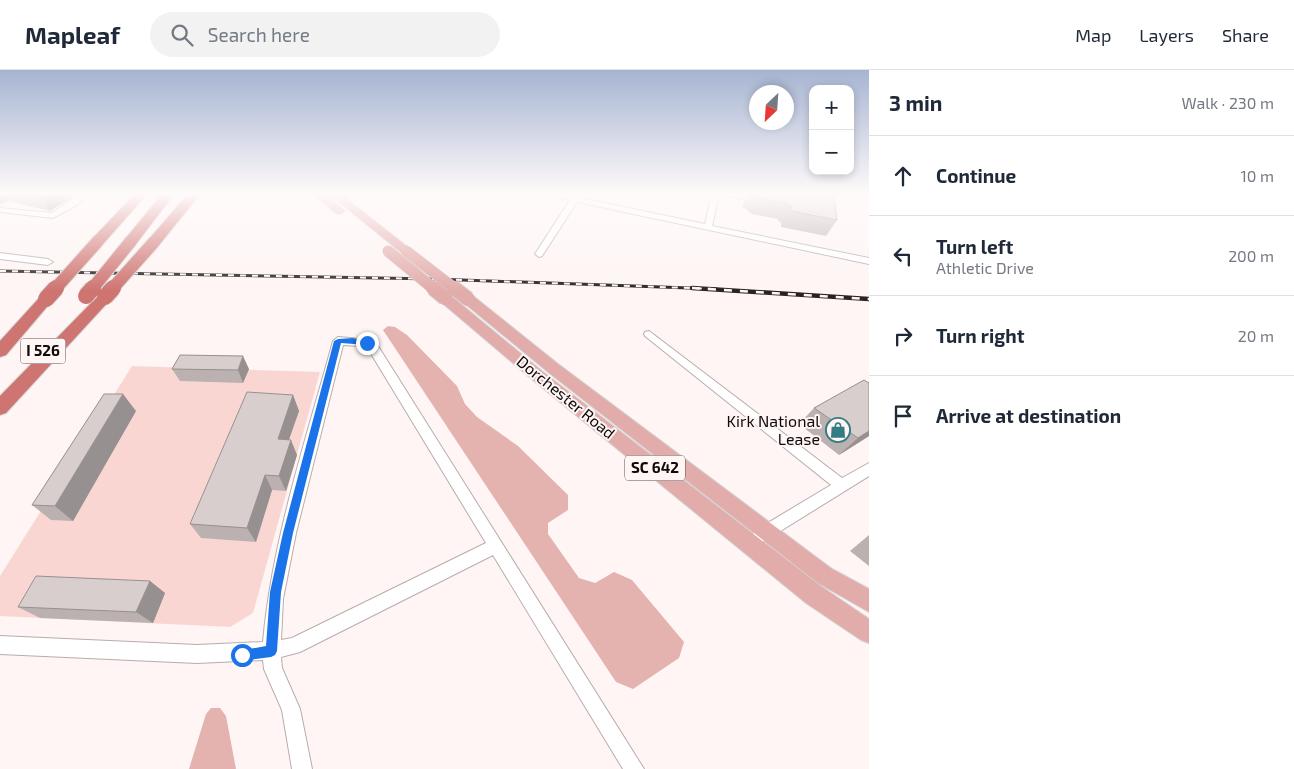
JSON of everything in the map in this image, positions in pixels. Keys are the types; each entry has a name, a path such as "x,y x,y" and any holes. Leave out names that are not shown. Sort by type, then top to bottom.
{"highway":[{"path":"98,241 109,226"},
{"name":"I 526","path":"0,351 112,226"},
{"name":"I 526","path":"0,407 143,226"},
{"path":"0,407 105,297 168,226"}],"main road":[{"name":"Dorchester Road","path":"356,226 538,376 749,544 814,595 868,630"},
{"name":"Dorchester Road","path":"374,226 552,368 825,576 869,602"}],"street":[{"path":"539,254 558,226"},
{"path":"701,226 869,261"},
{"path":"0,256 48,262"},
{"path":"649,334 841,485"},
{"path":"302,769 291,709 273,670 271,651 276,592 288,533 338,341 353,341 367,343 374,349 634,769"},
{"path":"749,544 766,531 869,468"},
{"path":"0,645 200,655 242,655 271,651 294,646 495,546"}],"shaded area":[{"path":"388,326 395,327 407,335 457,386 465,404 477,417 518,446 568,495 568,510 548,523 548,534 579,578 595,583 614,572 632,580 684,642 679,658 633,689 616,682 383,330"},
{"path":"132,366 320,372 253,613 230,627 0,616 0,576"},
{"path":"211,708 220,708 226,716 236,769 189,769 206,714"}],"building":[{"path":"180,355 243,356 238,370 172,369"},
{"path":"864,380 869,383 869,431 858,438 814,408"},
{"path":"247,392 293,395 278,439 291,440 279,476 265,475 247,528 190,524"},
{"path":"104,394 123,394 55,506 32,505"},
{"path":"36,576 150,581 136,612 18,607"}],"railway":[{"path":"0,271 435,279 696,288"},
{"path":"692,288 696,288"},
{"path":"696,288 717,289"},
{"path":"696,288 869,299"}],"place":[{"name":"Kirk National Lease","path":"838,430"}],"route":[{"path":"242,655 271,651 276,592 288,533 338,341 367,343"}]}
